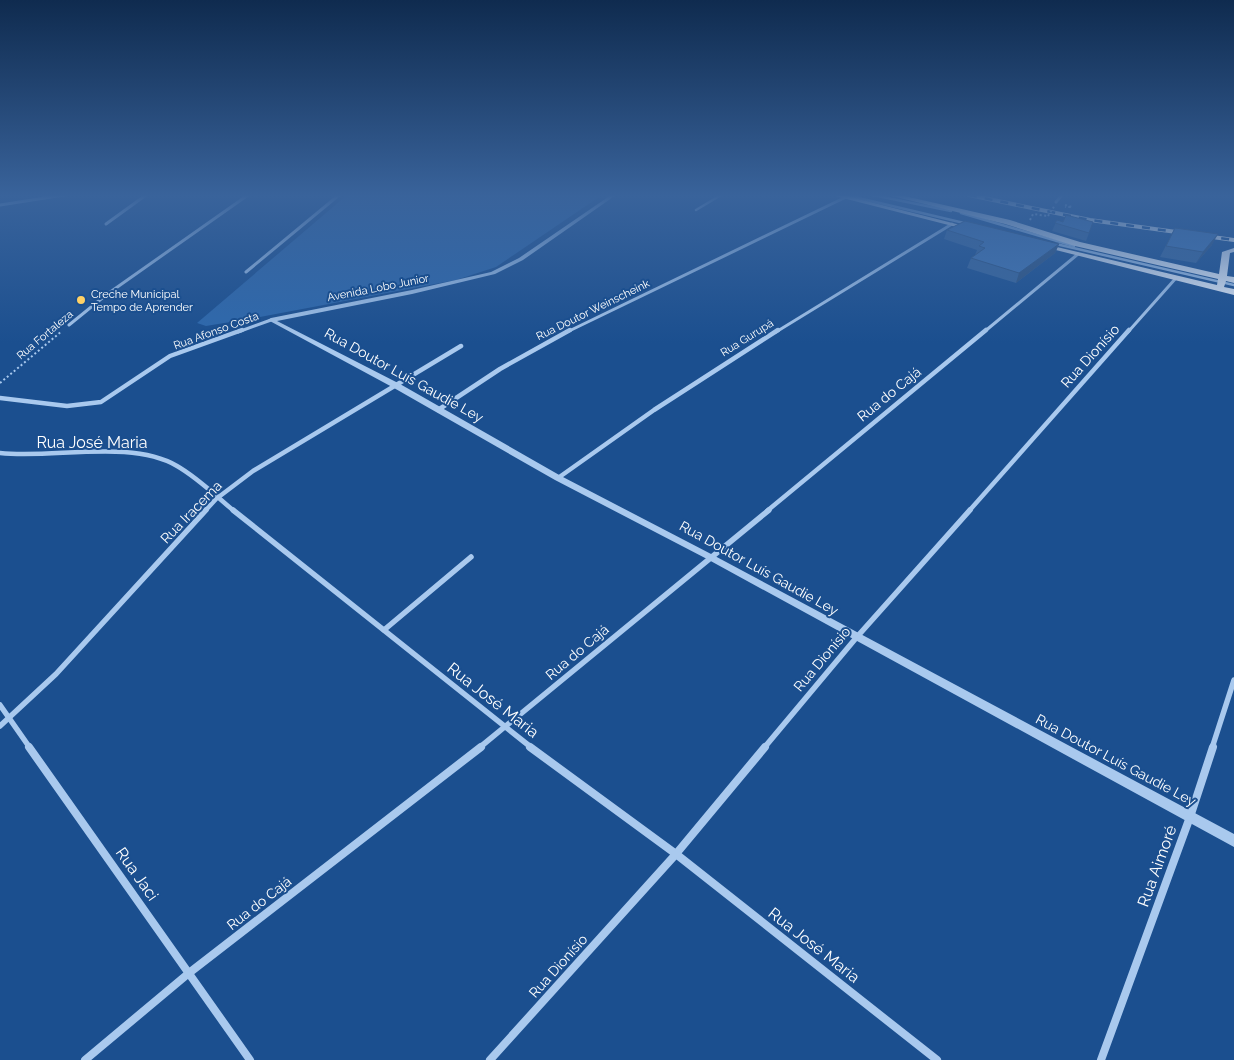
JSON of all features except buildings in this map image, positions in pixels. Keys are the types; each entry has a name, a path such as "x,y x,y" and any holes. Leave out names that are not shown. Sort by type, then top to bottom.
{"main road":[{"path":"1044,244 1176,278 1222,283 1234,280"},
{"path":"1080,244 1222,283 1234,292"},
{"path":"1222,283 1226,252 1234,250"}],"street":[{"name":"Rua Fortaleza","path":"69,325 106,295 178,244"},
{"path":"246,272 279,244"},
{"name":"Avenida Lobo Junior","path":"271,320 412,292 493,273 521,259 542,244"},
{"name":"Rua Doutor Weinscheink","path":"438,410 500,369 558,336 746,244"},
{"name":"Rua Gurupá","path":"558,478 624,429 738,353 918,244"},
{"name":"Rua do Cajá","path":"85,1060 190,973 505,728 1078,254"},
{"name":"Rua Dionísio","path":"490,1060 676,854 856,638 1176,278"},
{"name":"Rua Doutor Luís Gaudie Ley","path":"271,320 397,386 558,478 710,557 856,638 1234,841"},
{"name":"Rua Afonso Costa","path":"0,398 67,406 101,402 113,396 170,356 271,320"},
{"name":"Rua Iracema","path":"0,726 56,674 216,499 253,471 461,346"},
{"name":"Rua José Maria","path":"0,454 71,456 130,452 152,454 166,458 505,728 676,854 937,1060"},
{"path":"384,630 471,557"},
{"name":"Rua Aimoré","path":"1101,1060 1190,817 1234,680"},
{"name":"Rua Jaci","path":"0,705 250,1060"}],"lane":[{"path":"1053,244 1222,283 1234,284"},
{"path":"1067,244 1092,252"}],"path":[{"name":"Rua Fortaleza","path":"0,383 69,325"}],"shaded area":[{"path":"289,244 529,244 496,267 456,280 206,326 197,323"}],"place":[{"name":"Creche Municipal Tempo de Aprender","path":"81,300"}]}
